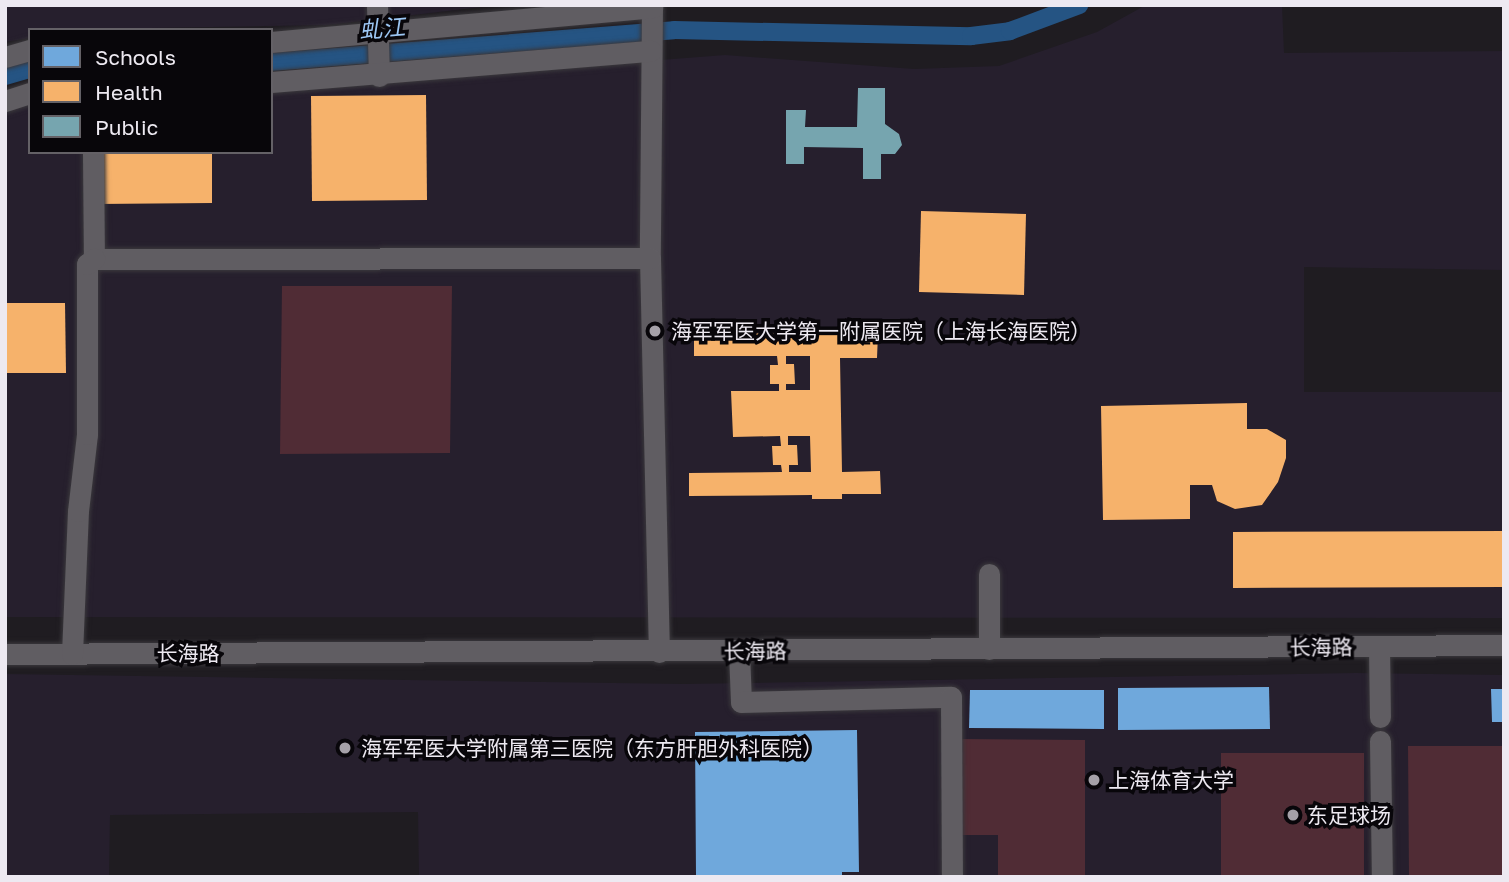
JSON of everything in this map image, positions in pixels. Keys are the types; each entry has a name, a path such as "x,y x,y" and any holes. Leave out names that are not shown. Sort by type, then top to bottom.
{"street":[{"path":"377,5 378,54"},
{"path":"273,81 378,54 652,10 650,258 659,652"},
{"path":"273,42 378,54 652,48"},
{"path":"5,57 28,51"},
{"path":"5,101 28,94"},
{"path":"93,154 94,259"},
{"path":"72,654 78,511 87,434 87,264 94,259 650,258"},
{"path":"989,574 989,649"},
{"name":"长海路","path":"5,654 739,652 1504,645"},
{"path":"1379,646 1380,717"},
{"path":"739,652 741,702 951,697 952,877"},
{"path":"1380,741 1382,877"}],"shaded area":[{"path":"5,5 499,5 327,25 28,28 28,38 5,42"},
{"name":"海军军医大学第一附属医院（上海长海医院）","path":"1146,5 1282,5 1284,53 1504,51 1504,270 1304,267 1304,392 1504,392 1504,618 5,617 5,107 28,101 28,154 273,154 273,90 725,55 914,69 999,66 1097,32"},
{"path":"282,286 452,286 450,453 280,454"},
{"path":"1356,673 1504,675 1504,877 419,877 418,812 110,815 109,877 5,877 5,674 684,684"},
{"path":"958,739 1085,740 1085,877 998,877 998,835 958,835"},
{"path":"1408,746 1504,746 1504,877 1409,877"},
{"name":"东足球场","path":"1221,753 1364,753 1364,877 1221,877"}],"building: Schools":[{"path":"1269,687 1270,729 1118,730 1118,688"},
{"path":"1491,689 1504,689 1504,722 1492,722"},
{"path":"970,690 1104,690 1104,729 969,728"},
{"path":"857,730 859,872 842,872 842,877 696,877 695,732"}],"building: Health":[{"path":"426,95 427,200 312,201 311,96"},
{"path":"97,154 212,154 212,203 97,204"},
{"path":"921,211 1026,214 1024,295 919,292"},
{"path":"5,303 65,303 66,373 5,373"},
{"path":"811,330 878,334 877,358 840,358 842,472 880,471 881,494 842,494 842,499 812,499 812,495 689,496 689,473 782,472 781,465 773,465 772,446 781,446 780,436 733,437 731,391 779,391 779,384 770,384 770,365 778,365 777,356 694,356 694,333 811,334","holes":["786,356 810,356 810,390 786,390 786,384 795,384 794,364 786,364","788,436 810,436 811,472 789,472 789,465 798,465 797,445 788,445"]},
{"path":"1247,403 1247,429 1267,429 1286,440 1286,458 1278,482 1262,505 1235,509 1217,501 1212,485 1190,485 1190,519 1103,520 1101,406"},
{"path":"1504,531 1504,587 1233,588 1233,532"}],"building: Public":[{"path":"858,88 885,88 885,124 899,134 902,145 895,154 881,154 881,179 863,179 863,148 804,147 804,164 786,164 786,110 806,110 805,127 857,127"}],"waterway":[{"name":"虬江","path":"273,62 674,30 971,36 1010,31 1079,5"},
{"name":"虬江","path":"5,76 28,70"}],"place":[{"name":"海军军医大学第一附属医院（上海长海医院）","path":"655,331"},
{"name":"海军军医大学附属第三医院（东方肝胆外科医院）","path":"345,748"},
{"name":"上海体育大学","path":"1094,780"},
{"name":"东足球场","path":"1293,815"}]}
